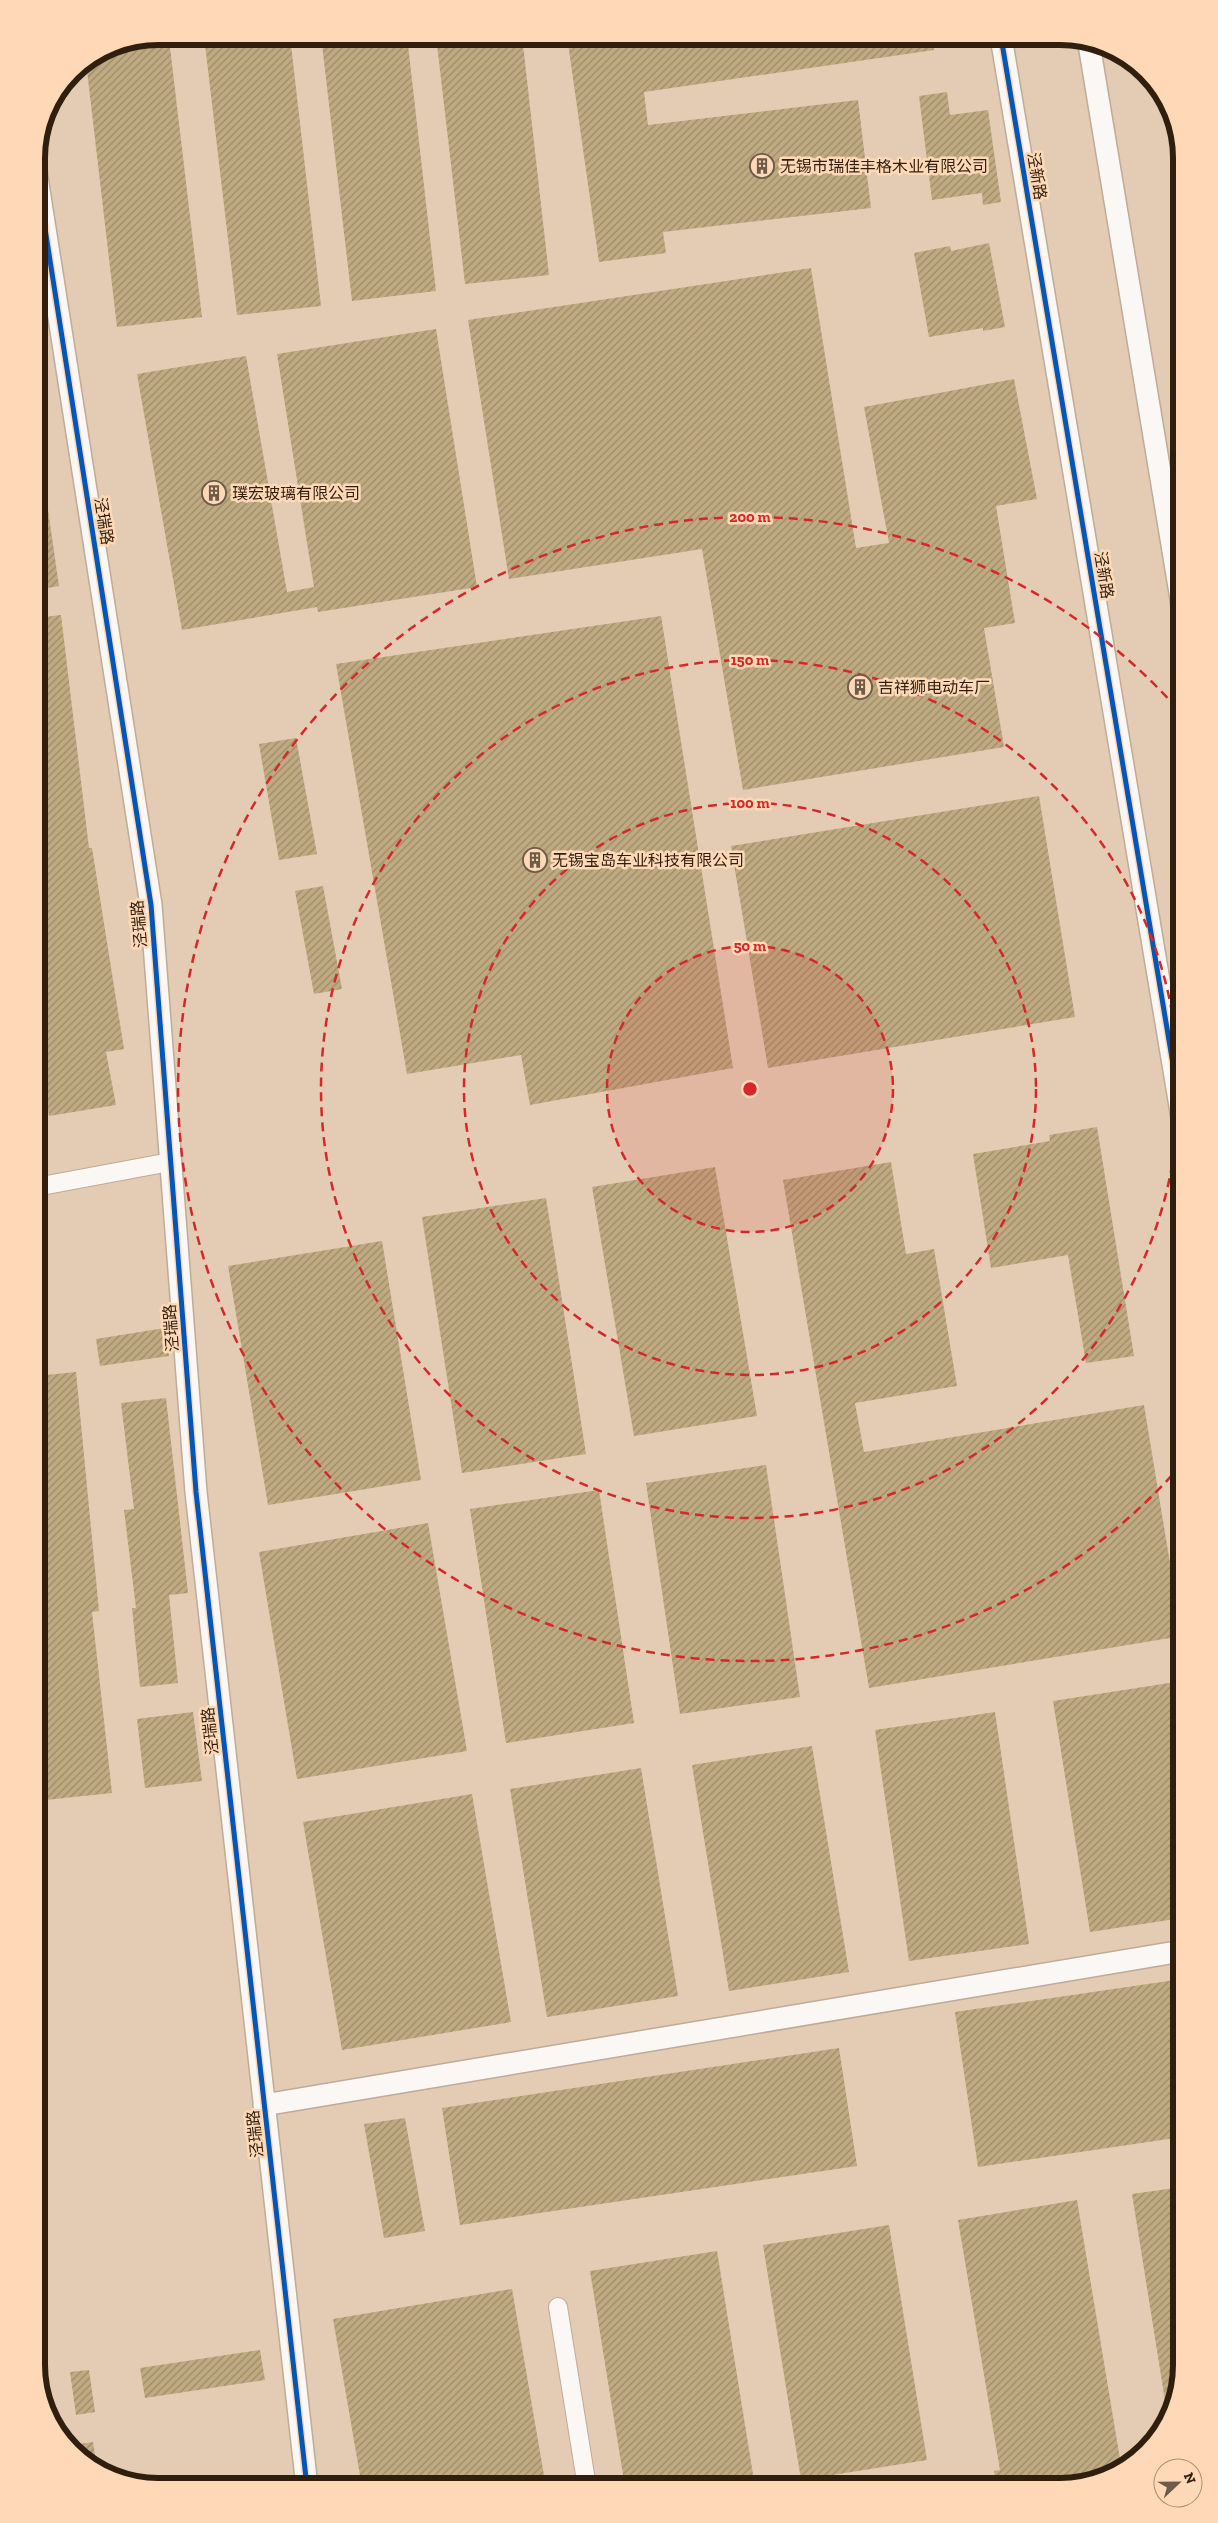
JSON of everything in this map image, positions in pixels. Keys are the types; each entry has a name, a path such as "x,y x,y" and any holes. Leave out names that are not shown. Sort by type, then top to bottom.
{"street":[{"name":"泾新路","path":"1003,45 1173,1064"},
{"path":"1090,49 1173,551"},
{"name":"泾瑞路","path":"45,228 151,905 196,1492 306,2478"},
{"path":"45,1185 170,1162"},
{"path":"264,2105 1173,1953"},
{"path":"558,2307 586,2478"}],"building":[{"path":"150,45 170,45 202,317 117,327 87,70 108,57 129,49"},
{"path":"205,45 291,45 321,306 237,315"},
{"path":"322,45 408,45 436,291 352,301"},
{"path":"437,45 523,45 549,275 465,284"},
{"path":"568,45 933,45 934,50 644,92 648,125 858,100 871,208 663,232 666,253 599,262"},
{"path":"947,92 950,115 988,110 1001,202 983,205 982,193 932,200 919,96"},
{"path":"989,243 1005,327 983,331 983,328 929,337 914,253 950,246 951,251"},
{"path":"811,268 856,548 889,543 864,407 1014,379 1037,499 996,506 1015,623 984,628 1004,747 743,790 702,549 509,579 468,320"},
{"path":"436,329 477,587 318,612 317,607 182,630 137,374 246,356 287,592 314,587 277,354"},
{"path":"45,496 59,586 45,588"},
{"path":"61,615 89,848 92,848 124,1049 106,1052 116,1105 49,1116 45,1095 45,617"},
{"name":"无锡宝岛车业科技有限公司","path":"661,616 733,1068 530,1105 521,1055 407,1074 336,664"},
{"path":"296,738 317,854 279,860 259,744"},
{"path":"1039,796 1075,1017 768,1068 731,846"},
{"path":"323,886 342,989 314,994 295,891"},
{"path":"1097,1127 1134,1356 1086,1363 1068,1255 991,1268 973,1154 1050,1141 1049,1135"},
{"path":"891,1162 906,1254 934,1249 957,1386 855,1403 864,1452 1144,1405 1173,1581 1173,1637 869,1688 783,1180"},
{"path":"715,1167 757,1416 634,1436 592,1187"},
{"path":"546,1198 586,1454 462,1473 422,1217"},
{"path":"382,1241 421,1480 268,1505 228,1266"},
{"path":"165,1328 169,1356 100,1366 96,1339"},
{"path":"76,1372 99,1611 92,1612 112,1793 45,1800 45,1375"},
{"path":"166,1398 188,1593 169,1595 178,1683 140,1687 132,1608 136,1608 124,1510 134,1509 121,1403"},
{"path":"766,1465 800,1697 680,1714 646,1483"},
{"path":"599,1490 634,1723 506,1743 470,1509"},
{"path":"428,1523 467,1751 297,1779 259,1552"},
{"path":"1173,1682 1173,1919 1090,1932 1053,1701"},
{"path":"193,1712 202,1781 145,1788 137,1719"},
{"path":"995,1712 1029,1944 909,1961 875,1730"},
{"path":"812,1746 849,1972 729,1991 692,1765"},
{"path":"641,1768 678,1996 547,2017 510,1789"},
{"path":"472,1794 511,2022 342,2050 303,1822"},
{"path":"1173,1980 1173,2138 978,2167 955,2012"},
{"path":"839,2048 857,2166 460,2225 442,2108"},
{"path":"405,2118 425,2231 384,2238 364,2124"},
{"path":"1173,2188 1173,2365 1171,2387 1166,2404 1132,2194"},
{"path":"1077,2200 1120,2461 1117,2463 1089,2474 1068,2478 995,2478 994,2471 1000,2470 958,2220"},
{"path":"889,2225 927,2460 814,2478 801,2478 763,2245"},
{"path":"717,2251 754,2478 624,2478 590,2271"},
{"path":"512,2289 544,2478 360,2478 333,2319"},
{"path":"260,2350 265,2380 145,2398 140,2368"},
{"path":"89,2370 95,2412 76,2415 70,2372"},
{"path":"93,2442 96,2459 83,2450 77,2444"}],"cycle path":[{"path":"1002,45 1173,1064"},
{"path":"45,228 151,905 196,1492 306,2478"}],"place":[{"name":"无锡市瑞佳丰格木业有限公司","path":"762,166"},
{"name":"璞宏玻璃有限公司","path":"214,493"},
{"name":"吉祥狮电动车厂","path":"860,687"},
{"name":"无锡宝岛车业科技有限公司","path":"535,860"}]}
